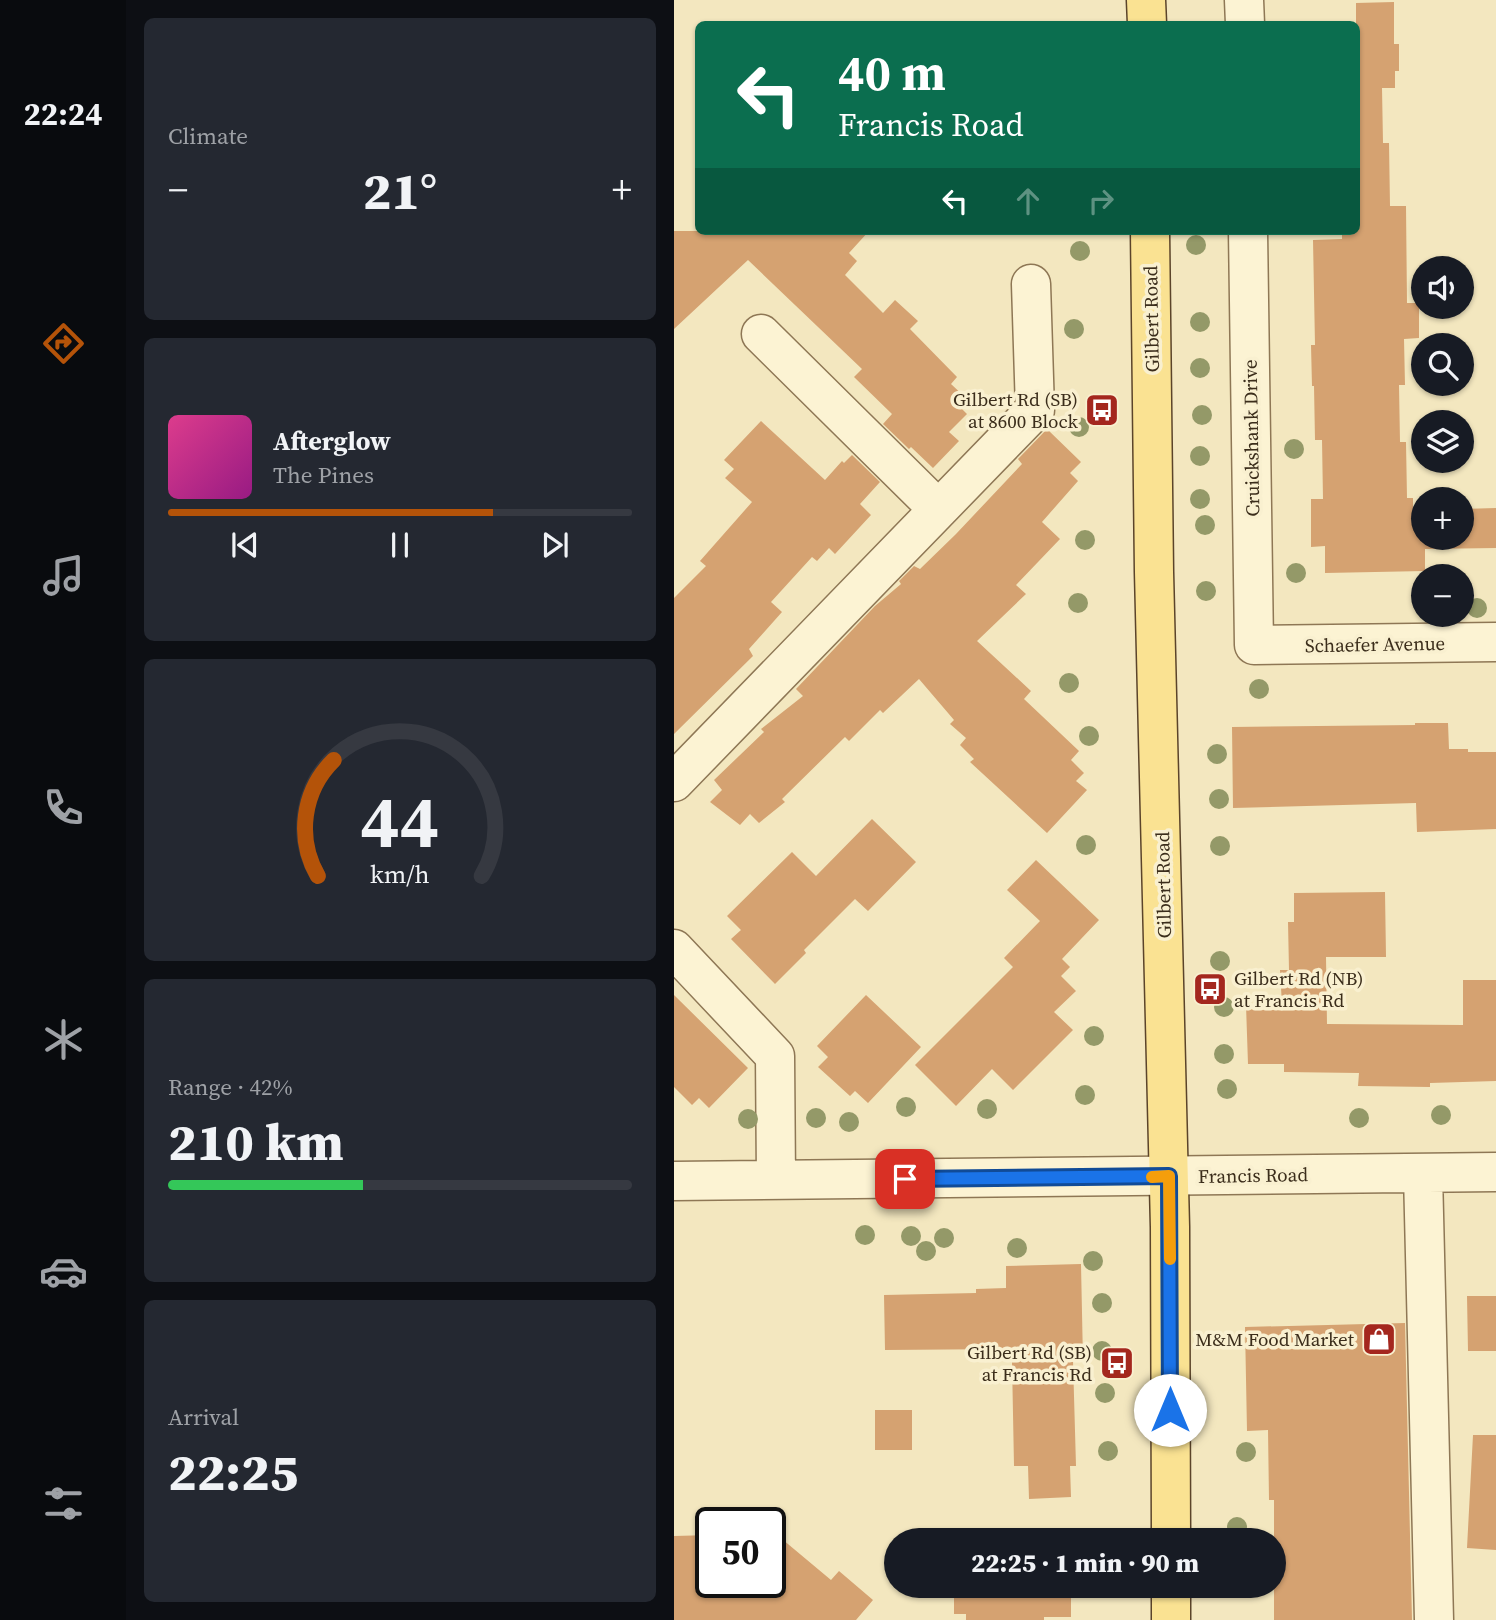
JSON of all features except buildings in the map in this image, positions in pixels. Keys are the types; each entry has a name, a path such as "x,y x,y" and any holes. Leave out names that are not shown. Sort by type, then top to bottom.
{"main road":[{"path":"1146,0 1147,21"},
{"name":"Gilbert Road","path":"1150,235 1154,572 1169,1176 1171,1528"},
{"path":"1171,1598 1171,1620"}],"street":[{"path":"1244,0 1245,21"},
{"name":"Cruickshank Drive","path":"1248,235 1254,645"},
{"path":"674,782 1035,410 1031,284"},
{"path":"761,334 938,509"},
{"name":"Schaefer Avenue","path":"1254,645 1496,642"},
{"path":"674,949 775,1056 776,1180"},
{"name":"Francis Road","path":"674,1181 1496,1172"},
{"path":"1423,1174 1434,1620"}],"slow traffic":[{"path":"1152,1177 1169,1176 1170,1259"}],"place":[{"name":"Gilbert Rd (SB) at 8600 Block","path":"1102,410"},
{"name":"Gilbert Rd (NB) at Francis Rd","path":"1210,989"},
{"name":"M&M Food Market","path":"1379,1339"},
{"name":"Gilbert Rd (SB) at Francis Rd","path":"1117,1363"}],"route":[{"path":"905,1179 1169,1176 1170,1410"}]}
